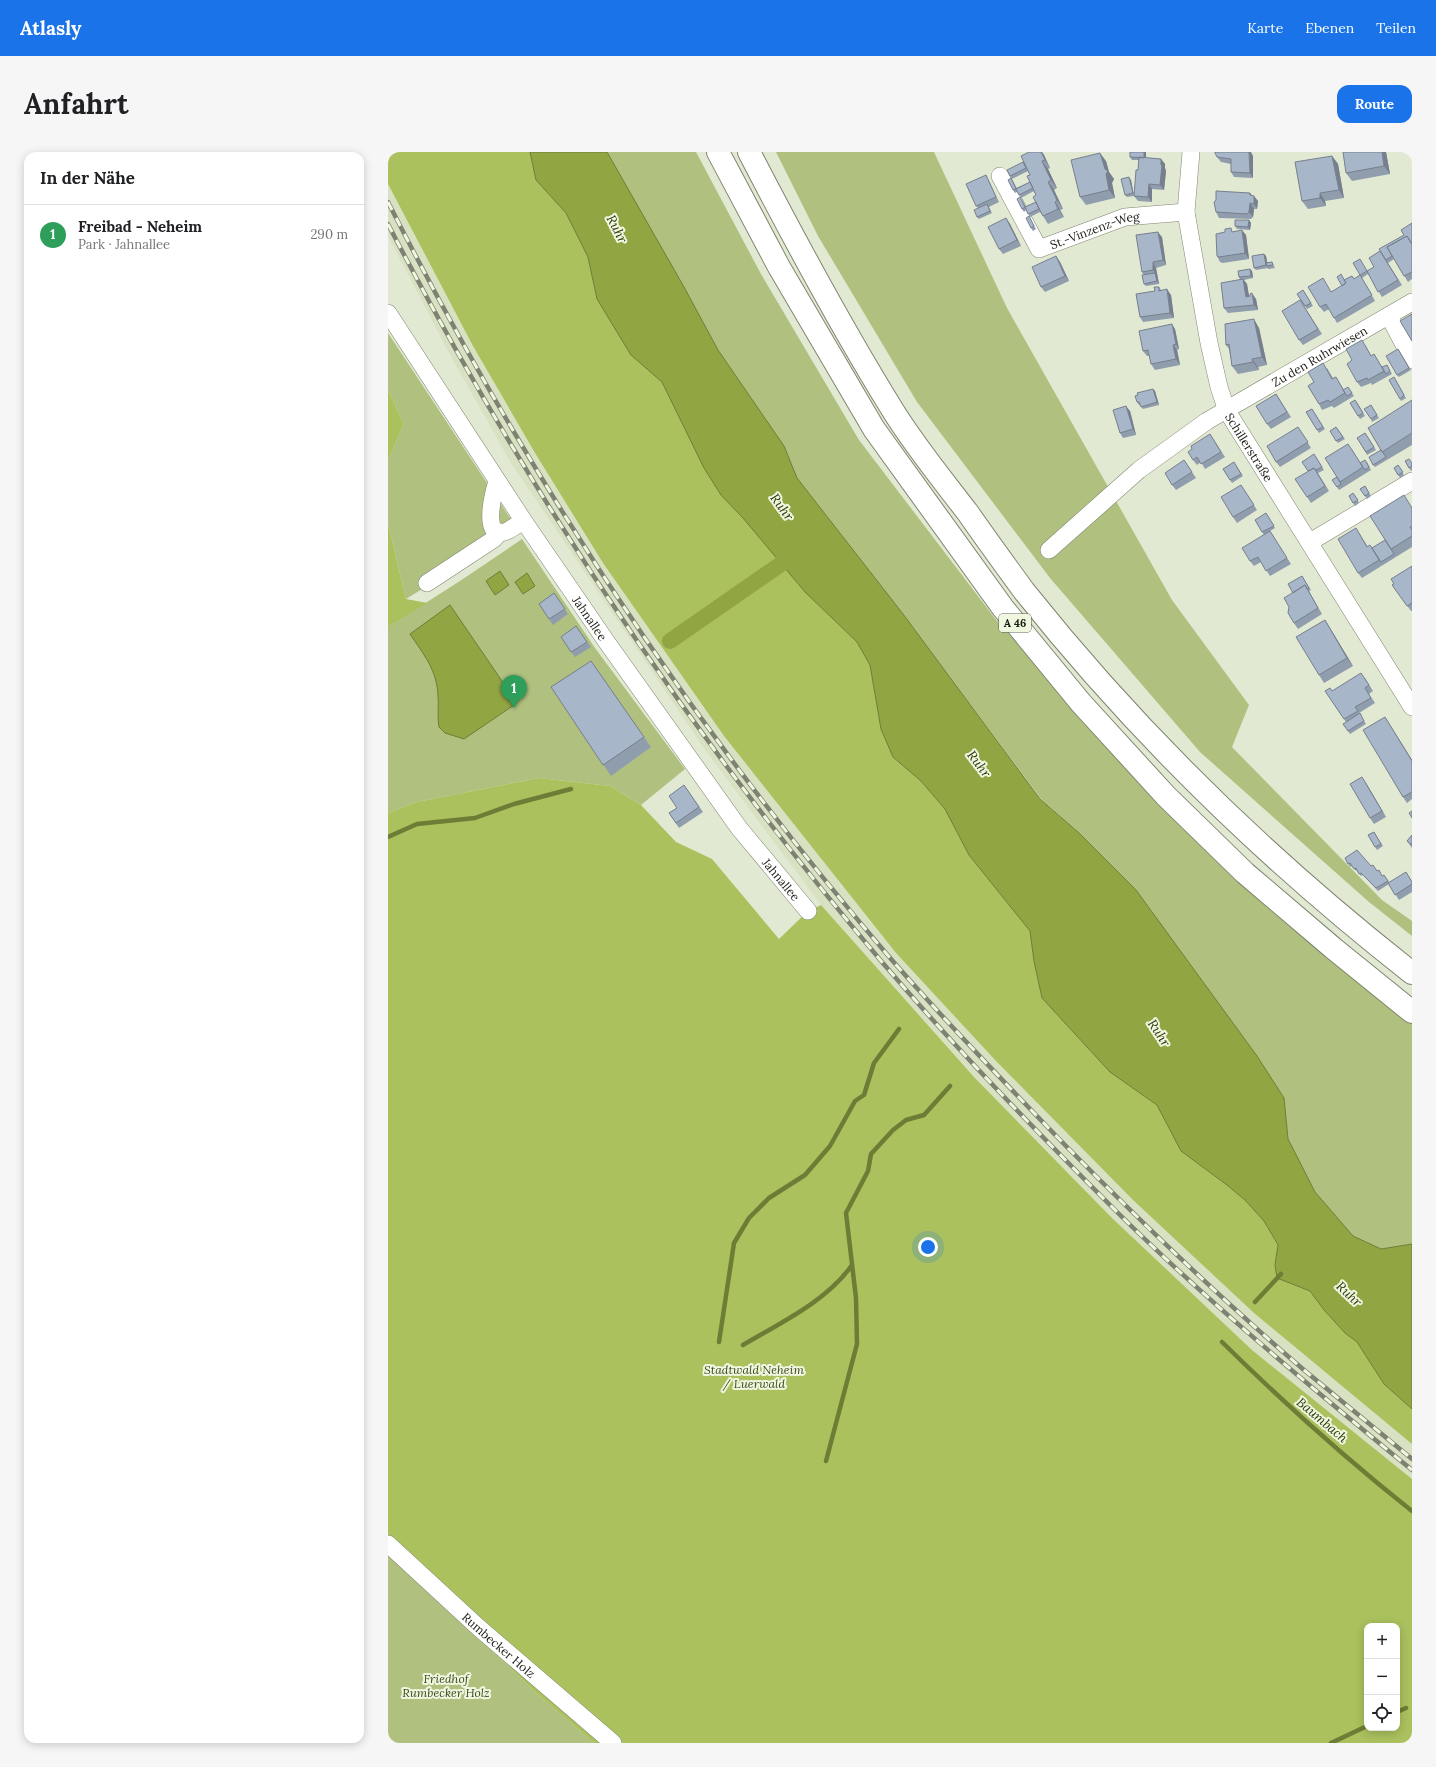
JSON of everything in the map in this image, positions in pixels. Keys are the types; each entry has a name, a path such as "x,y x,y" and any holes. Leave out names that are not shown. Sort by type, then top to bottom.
{"highway":[{"name":"A 46","path":"718,152 779,267 874,429 1003,608 1081,703 1177,807 1251,878 1333,948 1412,1012"},
{"name":"A 46","path":"749,152 802,256 894,412 1024,590 1105,686 1185,772 1282,864 1362,934 1412,973"}],"street":[{"name":"Schillerstraße","path":"1191,152 1186,212 1209,343 1227,411 1412,707"},
{"name":"St.-Vinzenz-Weg","path":"1000,176 1039,249 1125,217 1186,212"},
{"name":"Zu den Ruhrwiesen","path":"1049,550 1139,470 1207,421 1227,411 1412,302"},
{"name":"Jahnallee","path":"388,313 496,481 606,641 739,828 808,911"},
{"path":"1389,316 1412,360"},
{"path":"496,481 490,507 490,520 493,528 500,532 507,531 523,520"},
{"path":"1310,542 1412,481"},
{"path":"427,583 494,539 500,532"},
{"name":"Rumbecker Holz","path":"388,1544 478,1627 613,1743"}],"shaded area":[{"path":"388,184 473,346 535,453 603,563 724,736 896,953 996,1061 1133,1200 1254,1313 1412,1444 1412,1479 1252,1350 1112,1218 974,1077 821,905 703,747 511,463 450,355 388,236"}],"green space":[{"path":"388,152 530,152 536,180 566,213 588,257 597,299 631,354 662,382 705,469 721,495 744,518 805,592 857,642 870,665 881,729 893,757 921,781 945,809 969,855 1030,931 1034,961 1042,998 1110,1072 1157,1105 1181,1151 1245,1200 1264,1221 1278,1246 1275,1266 1290,1283 1310,1291 1324,1310 1345,1333 1357,1342 1384,1384 1412,1409 1412,1444 1254,1313 1133,1200 996,1061 896,953 724,736 603,563 535,453 473,346 388,184"},
{"path":"607,152 696,152 761,274 859,440 997,621 1165,809 1412,1022 1412,1244 1381,1249 1353,1236 1315,1192 1288,1139 1284,1098 1257,1056 1136,890 1079,833 1041,799 903,614 797,478 784,447 718,350"},
{"path":"776,152 934,152 1007,308 1172,600 1249,705 1232,747 1382,900 1412,921 1412,936 1369,902 1200,752 1050,578 917,402 818,236"},
{"path":"388,333 518,530 406,599 388,523 388,460 404,424 388,390"},
{"path":"388,390 404,424 388,460"},
{"path":"388,523 406,599 427,603 388,627"},
{"path":"522,539 595,648 685,769 641,805 610,786 539,778 417,802 388,813 388,627"},
{"name":"Stadtwald Neheim / Luerwald","path":"539,778 610,786 641,805 676,842 712,859 779,939 808,911 821,905 974,1077 1112,1218 1252,1350 1412,1479 1412,1743 594,1743 536,1693 388,1548 388,813 417,802"},
{"name":"Friedhof Rumbecker Holz","path":"388,1548 536,1693 594,1743 388,1743"}],"water":[{"name":"Ruhr","path":"530,152 607,152 718,350 784,446 797,478 903,614 1040,799 1079,833 1136,890 1257,1056 1284,1098 1288,1139 1315,1192 1353,1236 1381,1249 1412,1244 1412,1409 1384,1384 1357,1342 1345,1333 1324,1310 1310,1291 1277,1278 1275,1265 1278,1245 1264,1221 1245,1200 1181,1151 1157,1105 1110,1072 1042,998 1034,961 1030,931 969,855 945,809 921,781 893,757 881,729 870,665 857,642 805,592 743,518 721,495 704,468 662,382 631,355 597,299 588,257 566,213 536,180"},
{"path":"500,571 509,585 495,595 486,581"},
{"path":"527,573 535,586 523,594 515,582"},
{"path":"450,605 517,703 464,739 445,733 439,727 438,696 435,678 429,663 410,634"}],"building":[{"path":"1029,152 1041,152 1045,160 1042,161 1051,180 1048,182 1057,200 1055,202 1058,209 1043,216 1033,197 1036,195 1027,176 1030,175 1021,156"},
{"path":"1130,152 1144,152 1144,158 1130,157"},
{"path":"1215,152 1249,152 1250,173 1231,172 1231,159 1217,157"},
{"path":"1343,152 1382,152 1384,166 1346,173"},
{"path":"1100,153 1105,169 1108,171 1106,174 1109,190 1080,197 1071,160"},
{"path":"1332,156 1339,190 1320,193 1320,198 1302,201 1295,162"},
{"path":"1139,157 1161,159 1162,165 1160,185 1149,184 1148,197 1134,196 1136,170 1138,170"},
{"path":"1023,162 1026,168 1010,176 1007,170"},
{"path":"986,175 996,197 976,206 966,184"},
{"path":"1129,177 1133,193 1125,195 1121,179"},
{"path":"1011,178 1016,189 1013,190 1008,180"},
{"path":"1030,182 1033,188 1019,195 1016,189"},
{"path":"1216,191 1250,193 1250,195 1254,196 1254,204 1250,203 1249,212 1247,214 1216,212 1214,202 1216,200"},
{"path":"1020,197 1025,207 1022,209 1017,199"},
{"path":"1036,202 1039,209 1028,214 1025,207"},
{"path":"987,204 990,211 977,217 974,210"},
{"path":"1029,216 1034,226 1031,228 1026,218"},
{"path":"1006,218 1017,240 999,249 988,227"},
{"path":"1235,220 1249,220 1248,227 1235,226"},
{"path":"1412,223 1412,242 1411,243 1407,236 1387,247 1392,256 1386,260 1379,249 1404,235 1401,230"},
{"path":"1231,228 1232,232 1242,230 1245,253 1219,257 1217,256 1216,234 1225,232 1225,229"},
{"path":"1158,232 1163,260 1153,262 1153,270 1142,272 1136,235"},
{"path":"1407,236 1412,244 1412,272 1404,276 1387,247"},
{"path":"1380,251 1398,280 1378,292 1367,271 1374,267 1369,258"},
{"path":"1264,254 1266,265 1254,268 1252,256"},
{"path":"1056,256 1065,276 1041,287 1032,267"},
{"path":"1360,259 1367,271 1360,275 1353,263"},
{"path":"1272,262 1273,265 1267,266 1266,263"},
{"path":"1250,269 1251,276 1239,277 1238,271"},
{"path":"1155,273 1157,281 1144,284 1142,275"},
{"path":"1341,274 1346,283 1342,286 1337,277"},
{"path":"1360,275 1372,295 1334,318 1326,304 1320,307 1308,287 1323,278 1331,292 1346,283 1344,280 1352,276 1354,279"},
{"path":"1243,279 1246,297 1250,296 1252,293 1254,305 1224,308 1221,283"},
{"path":"1154,287 1159,287 1159,291 1167,289 1170,313 1140,317 1136,294 1155,291"},
{"path":"1303,290 1311,303 1305,306 1297,294"},
{"path":"1300,300 1318,329 1299,340 1282,311"},
{"path":"1412,314 1412,341 1400,321"},
{"path":"1254,319 1262,357 1252,359 1253,362 1232,366 1229,344 1226,345 1225,324"},
{"path":"1172,324 1176,344 1173,345 1176,359 1151,364 1148,350 1143,351 1139,331"},
{"path":"1362,340 1371,356 1374,354 1384,371 1368,380 1367,378 1357,382 1347,364 1352,360 1346,349"},
{"path":"1398,349 1409,368 1397,375 1386,356"},
{"path":"1323,363 1332,379 1336,377 1345,393 1330,402 1328,400 1319,404 1308,386 1314,382 1308,372"},
{"path":"1387,365 1390,371 1386,374 1382,367"},
{"path":"1394,377 1404,395 1400,399 1389,380"},
{"path":"1348,387 1352,393 1347,396 1343,390"},
{"path":"1153,389 1157,402 1141,407 1135,396 1138,395 1137,393"},
{"path":"1276,394 1287,412 1267,424 1256,406"},
{"path":"1355,400 1363,413 1358,416 1350,403"},
{"path":"1412,400 1412,433 1382,452 1368,428"},
{"path":"1371,405 1377,415 1371,419 1364,409"},
{"path":"1126,406 1133,429 1120,433 1113,410"},
{"path":"1312,409 1323,427 1317,430 1306,412"},
{"path":"1298,427 1308,442 1276,462 1267,446"},
{"path":"1336,427 1343,437 1336,441 1330,431"},
{"path":"1365,433 1374,447 1366,452 1357,438"},
{"path":"1210,434 1221,452 1201,464 1197,457 1193,460 1188,452 1192,449 1191,446"},
{"path":"1348,444 1363,467 1340,482 1325,458"},
{"path":"1381,450 1386,457 1373,465 1369,457"},
{"path":"1314,454 1322,467 1316,470 1314,468 1308,471 1302,462"},
{"path":"1409,459 1412,466 1409,468 1405,461"},
{"path":"1184,460 1192,472 1172,485 1165,473"},
{"path":"1365,460 1369,467 1365,470 1360,463"},
{"path":"1234,462 1241,474 1230,480 1223,469"},
{"path":"1398,465 1403,472 1398,475 1394,468"},
{"path":"1314,468 1325,486 1307,497 1295,479"},
{"path":"1337,477 1341,484 1337,487 1332,480"},
{"path":"1241,485 1254,505 1233,517 1221,497"},
{"path":"1365,486 1369,493 1365,496 1360,489"},
{"path":"1353,493 1358,500 1353,503 1349,496"},
{"path":"1404,495 1412,508 1412,526 1410,527 1412,530 1412,536 1391,549 1370,516"},
{"path":"1266,513 1274,526 1262,532 1255,520"},
{"path":"1356,528 1367,547 1370,545 1379,560 1358,573 1338,539"},
{"path":"1270,531 1287,558 1266,571 1258,557 1250,561 1242,548"},
{"path":"1385,540 1394,554 1381,562 1372,548"},
{"path":"1412,566 1412,603 1407,606 1392,585 1394,584 1391,579"},
{"path":"1302,576 1309,588 1307,589 1305,585 1293,593 1288,584"},
{"path":"1305,585 1318,608 1294,623 1288,613 1289,607 1284,598"},
{"path":"554,593 565,609 549,619 539,604"},
{"path":"1325,620 1347,658 1319,675 1296,637"},
{"path":"576,626 587,642 571,652 561,637"},
{"path":"591,661 644,737 603,765 551,687"},
{"path":"1361,673 1369,685 1365,688 1371,698 1355,707 1358,711 1344,719 1325,691 1330,688 1332,691"},
{"path":"1360,713 1364,721 1348,731 1343,724"},
{"path":"1385,717 1412,761 1412,792 1403,797 1363,730"},
{"path":"1362,777 1382,811 1370,818 1350,784"},
{"path":"684,785 699,807 676,823 669,813 677,808 669,796"},
{"path":"1412,811 1412,818 1409,813"},
{"path":"1374,832 1381,844 1375,847 1368,835"},
{"path":"1412,835 1412,845 1407,841"},
{"path":"1357,850 1371,866 1373,865 1377,871 1379,870 1382,876 1384,875 1388,881 1376,888 1361,873 1359,874 1356,868 1354,869 1350,863 1348,864 1345,858"},
{"path":"1406,872 1412,884 1395,895 1388,883"}],"waterway":[{"path":"670,641 781,564"},
{"path":"388,837 417,824 475,818 514,804 571,789"},
{"path":"719,1342 734,1243 749,1218 769,1198 805,1175 830,1146 855,1101 864,1095 874,1063 899,1029"},
{"path":"826,1461 857,1344 856,1298 846,1213 868,1171 871,1154 893,1130 906,1120 924,1115 950,1086"},
{"path":"743,1345 787,1320 830,1290 852,1265"},
{"name":"Baumbach","path":"1255,1302 1281,1274"},
{"name":"Baumbach","path":"1222,1342 1315,1429 1412,1511"},
{"path":"1400,1711 1406,1708"},
{"path":"1331,1743 1364,1727"}],"railway":[{"path":"388,202 441,303 555,500 617,596 681,690 748,782 818,872 891,959 977,1053 1123,1203 1182,1260 1273,1343 1412,1459"},
{"path":"388,224 496,419 554,514 614,607 677,698 743,788 811,876 882,962 968,1058 1117,1212 1225,1312 1412,1470"}],"place":[{"name":"Freibad - Neheim","path":"514,708"}]}
